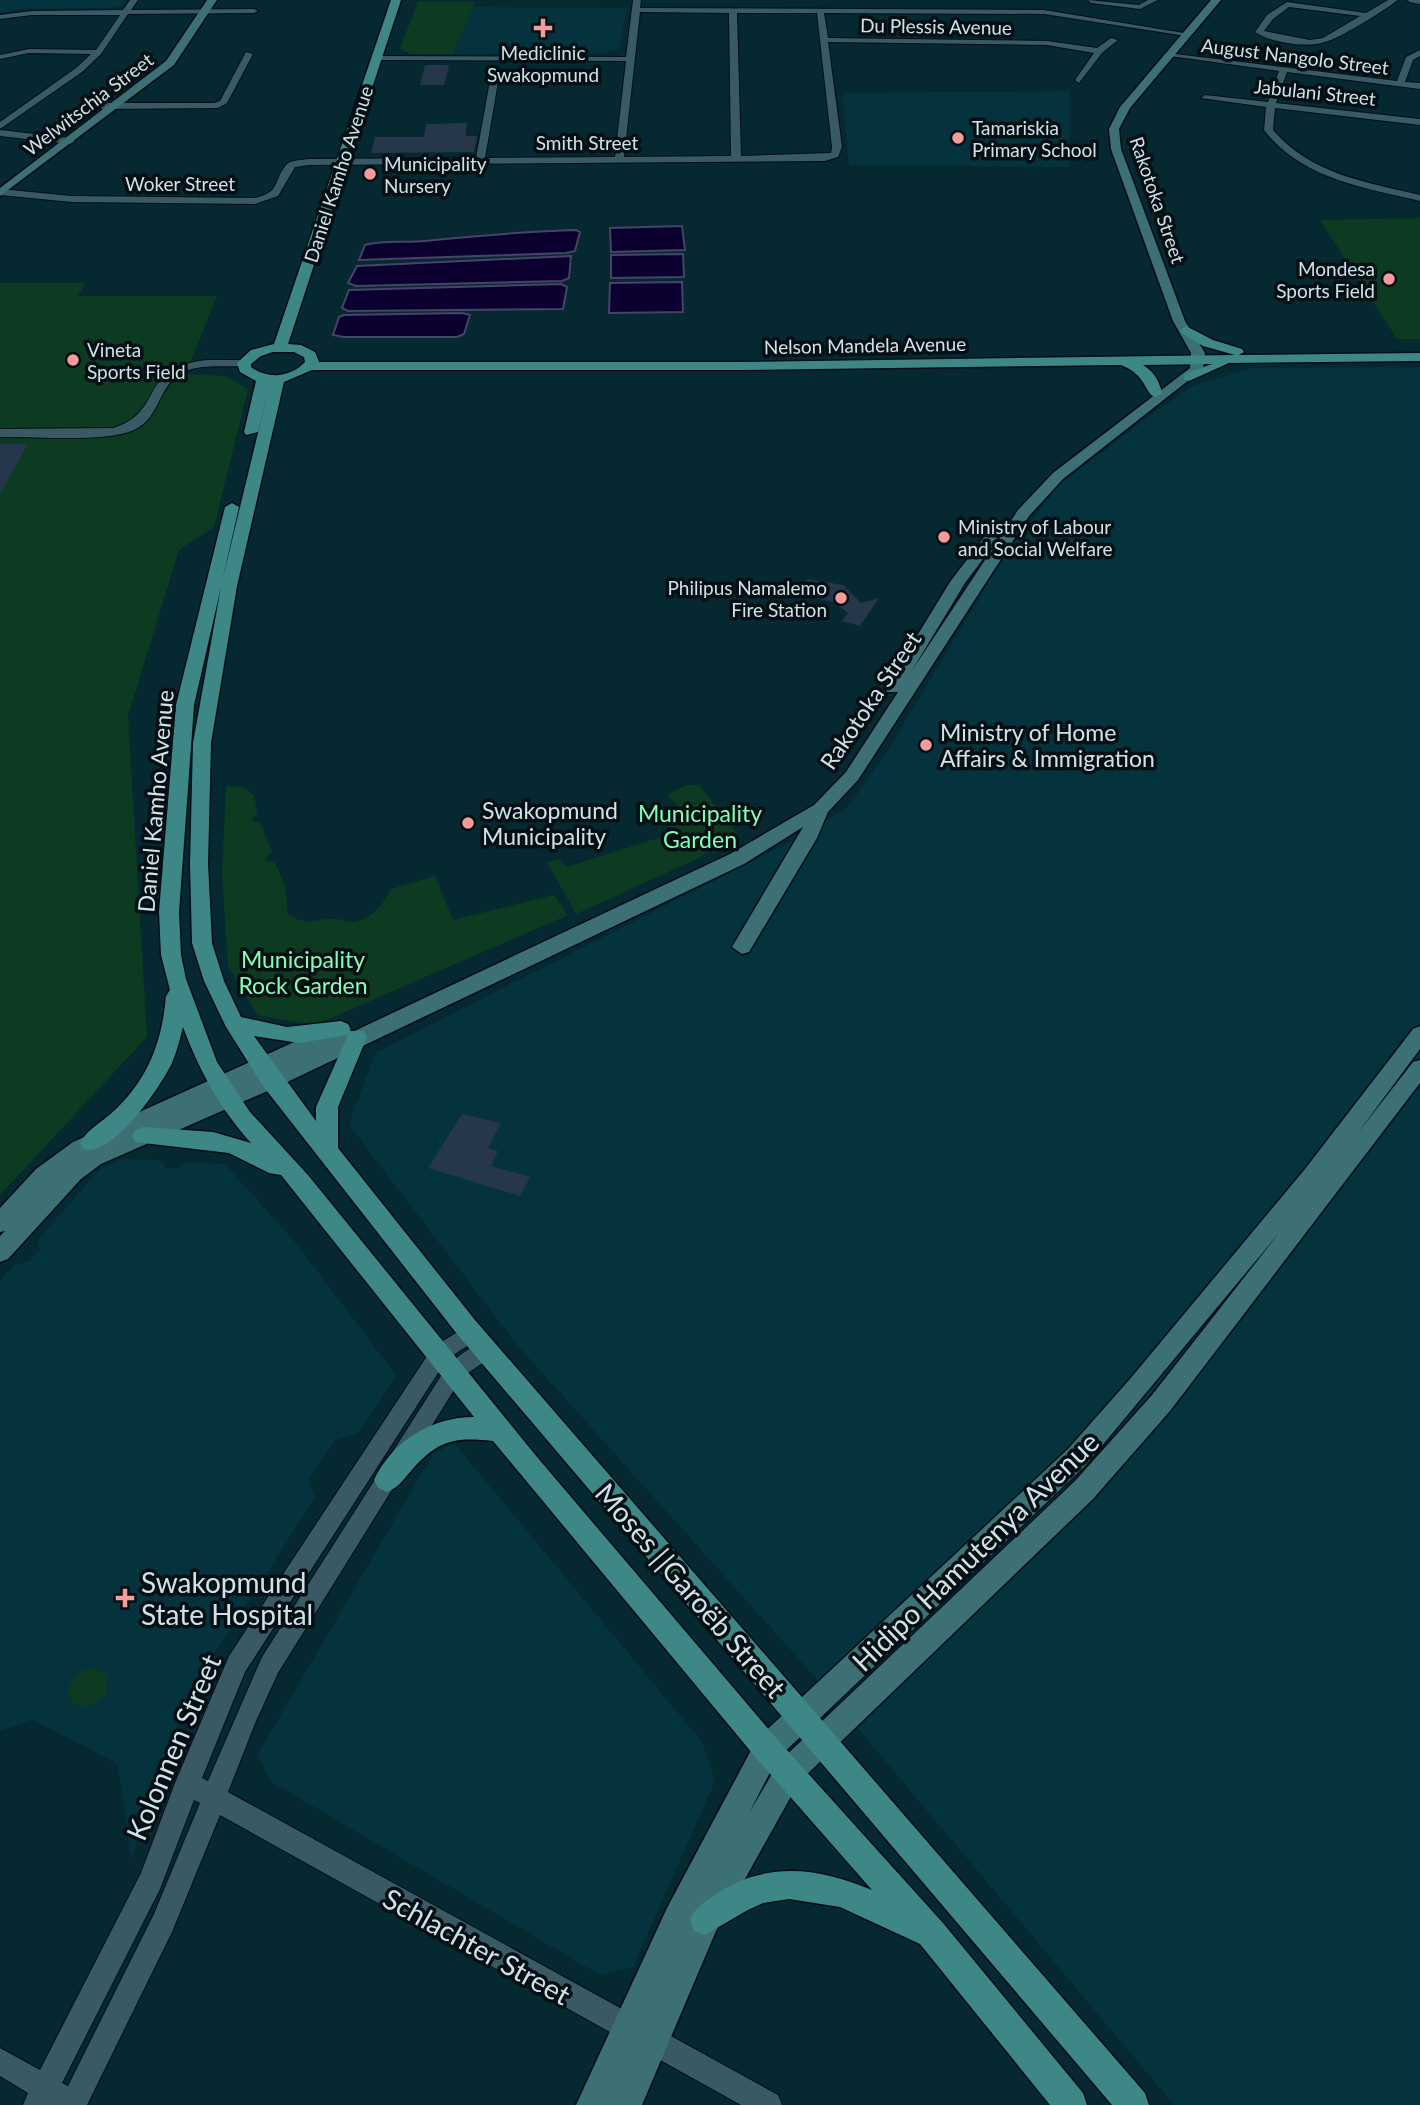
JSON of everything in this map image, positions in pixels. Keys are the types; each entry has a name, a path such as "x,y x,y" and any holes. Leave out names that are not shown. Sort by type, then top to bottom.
{"main road":[{"name":"Daniel Kamho Avenue","path":"280,347 396,0"},
{"name":"Nelson Mandela Avenue","path":"311,362 1141,353 1183,343 1237,352 1420,351"},
{"name":"Nelson Mandela Avenue","path":"311,362 738,366 1116,359 1183,343 1252,358 1420,357"},
{"path":"1183,343 1208,343 1237,352"},
{"path":"280,347 302,350 311,362 298,374 271,378 248,373 244,363 256,353 280,347"},
{"path":"1189,377 1226,363 1252,358"},
{"path":"1116,359 1148,374 1153,381 1155,393"},
{"name":"Daniel Kamho Avenue","path":"223,1091 199,1047 176,979 171,955 169,912 185,705 271,378"},
{"name":"Daniel Kamho Avenue","path":"266,1073 233,1021 214,981 202,943 199,864 202,743 229,586 271,378"},
{"path":"91,1143 128,1111 161,1064 174,1030 176,979"},
{"path":"233,1021 279,1036 349,1033 327,1107 327,1148"},
{"name":"Moses ǁGaroëb Street","path":"266,1073 478,1341 1133,2105"},
{"name":"Moses ǁGaroëb Street","path":"223,1091 300,1181 500,1430 767,1749 932,1934 1071,2105"},
{"path":"143,1136 223,1141 242,1146 300,1181"},
{"path":"387,1480 418,1444 432,1434 463,1426 500,1430"},
{"path":"705,1920 723,1906 775,1885 814,1883 847,1894 932,1934"}],"street":[{"path":"0,126 79,71 99,52 134,0"},
{"name":"Welwitschia Street","path":"0,179 102,106 155,63 197,0"},
{"name":"Welwitschia Street","path":"1,192 117,107 170,63 212,0"},
{"path":"860,0 861,10"},
{"path":"1077,15 1091,0 1140,7 1154,0"},
{"name":"Rakotoka Street","path":"349,1033 726,864 787,831 820,808 852,776 1023,513 1058,476 1189,377 1183,343 1114,138 1117,120 1125,107 1216,0"},
{"path":"1366,15 1287,4 1270,17 1259,32 1268,37 1319,42 1394,0"},
{"path":"1412,0 1420,2"},
{"path":"618,159 637,5 733,10 799,5 820,9 1044,12 1186,34"},
{"path":"820,9 825,40"},
{"path":"733,10 736,159"},
{"path":"0,17 32,13 254,11"},
{"name":"Du Plessis Avenue","path":"1044,12 1045,25"},
{"name":"Du Plessis Avenue","path":"825,40 1047,41 1099,51"},
{"name":"Smith Street","path":"340,161 803,160 835,155 838,147 825,40"},
{"path":"1079,80 1099,51 1114,40"},
{"path":"0,57 29,51 99,52"},
{"path":"1400,85 1409,59 1420,52"},
{"path":"102,106 215,106 223,103 249,54"},
{"name":"August Nangolo Street","path":"1167,55 1420,86"},
{"path":"376,58 632,59"},
{"path":"480,160 496,70"},
{"path":"1283,71 1271,105 1268,130 1282,149 1297,161 1322,173 1420,197"},
{"name":"Jabulani Street","path":"1205,98 1420,122"},
{"path":"0,134 70,141"},
{"name":"Woker Street","path":"1,192 72,199 256,201 280,193 295,164 340,161"},
{"name":"Rakotoka Street","path":"223,1091 266,1073 645,891 788,816 831,779 958,582 1015,506 1051,469 1167,382 1183,343"},
{"path":"0,433 114,432 131,428 139,424 167,378 174,372 204,364 244,363"},
{"path":"742,947 808,838 820,808"},
{"name":"Hidipo Hamutenya Avenue","path":"592,2105 678,1919 767,1749 1077,1457 1139,1387 1313,1175 1420,1034"},
{"name":"Hidipo Hamutenya Avenue","path":"625,2105 705,1920 789,1772 1093,1481 1161,1403 1420,1068"},
{"path":"0,1252 83,1165 143,1136 223,1091"},
{"path":"0,1223 61,1160 91,1143 223,1091"},
{"name":"Kolonnen Street","path":"42,2097 151,1880 187,1783 237,1664 447,1362 478,1341"},
{"name":"Kolonnen Street","path":"73,2105 146,1958 190,1861 244,1714 270,1665 387,1480 447,1362"},
{"name":"Schlachter Street","path":"187,1783 626,2029 768,2105"},
{"path":"0,2061 42,2097 73,2105"}],"shaded area":[{"path":"0,0 126,0 122,6 111,8 22,9 0,13"},
{"name":"Mediclinic Swakopmund","path":"472,7 627,8 619,49 602,53 453,54"},
{"name":"Tamariskia Primary School","path":"1069,91 1069,167 849,165 842,93"},
{"path":"682,226 685,250 611,252 610,228"},
{"path":"576,230 580,232 575,251 566,253 359,260 365,245 372,243"},
{"path":"683,254 684,277 611,278 611,255"},
{"path":"571,256 569,278 562,281 356,286 348,283 357,266"},
{"path":"682,282 683,312 609,313 610,283"},
{"path":"561,284 567,287 563,309 348,311 342,308 349,290"},
{"path":"344,315 470,315 464,334 457,337 333,335 339,317"},
{"path":"1420,367 1420,2105 1174,2105 814,1676 518,1346 349,1125 375,1053 794,840 848,807 889,748 1004,557 1060,484 1151,415 1192,386 1252,368"},
{"name":"Swakopmund State Hospital","path":"121,1159 160,1160 166,1168 178,1168 187,1162 225,1164 295,1242 396,1375 358,1433 336,1440 308,1479 315,1498 187,1697 131,1858 118,1764 33,1720 0,1731 0,1281 14,1265 30,1261 40,1249 38,1239 100,1169"},
{"path":"454,1443 703,1743 715,1781 633,1967 600,1975 270,1781 258,1754 433,1454"}],"green space":[{"path":"418,1 475,2 453,54 411,54 400,49"},
{"name":"Mondesa Sports Field","path":"1420,218 1420,339 1397,339 1320,220"},
{"path":"0,283 85,283 78,296 217,296 186,374 225,376 248,389 214,527 179,550 128,716 147,1037 0,1195"},
{"name":"Municipality Garden","path":"687,785 699,785 736,832 701,857 576,914 547,862 559,859 567,867 658,838 674,822 681,809 667,795"},
{"name":"Municipality Rock Garden","path":"226,786 242,787 254,795 257,813 251,821 260,823 272,852 265,860 275,863 285,885 288,914 295,918 307,921 338,919 356,922 379,907 391,889 435,876 453,920 554,895 568,915 315,1025 257,1015 228,965 222,877"},
{"path":"95,1668 108,1676 106,1695 89,1707 76,1706 68,1696 70,1685 80,1673"}],"building":[{"path":"425,65 449,65 444,85 420,85"},
{"path":"467,123 466,136 477,136 474,152 371,153 375,137 424,137 426,124"},
{"path":"0,444 28,444 0,494"},
{"name":"Philipus Namalemo Fire Station","path":"807,579 843,585 861,603 879,598 860,626 842,621 848,613 834,602 796,594"},
{"path":"462,1114 501,1123 488,1148 498,1151 491,1166 530,1177 520,1196 428,1168"}],"place":[{"name":"Mediclinic Swakopmund","path":"543,28"},
{"name":"Tamariskia Primary School","path":"958,138"},
{"name":"Municipality Nursery","path":"370,174"},
{"name":"Mondesa Sports Field","path":"1389,279"},
{"name":"Vineta Sports Field","path":"73,360"},
{"name":"Ministry of Labour and Social Welfare","path":"944,537"},
{"name":"Philipus Namalemo Fire Station","path":"841,598"},
{"name":"Ministry of Home Affairs & Immigration","path":"926,745"},
{"name":"Swakopmund Municipality","path":"468,823"},
{"name":"Swakopmund State Hospital","path":"125,1598"}]}
